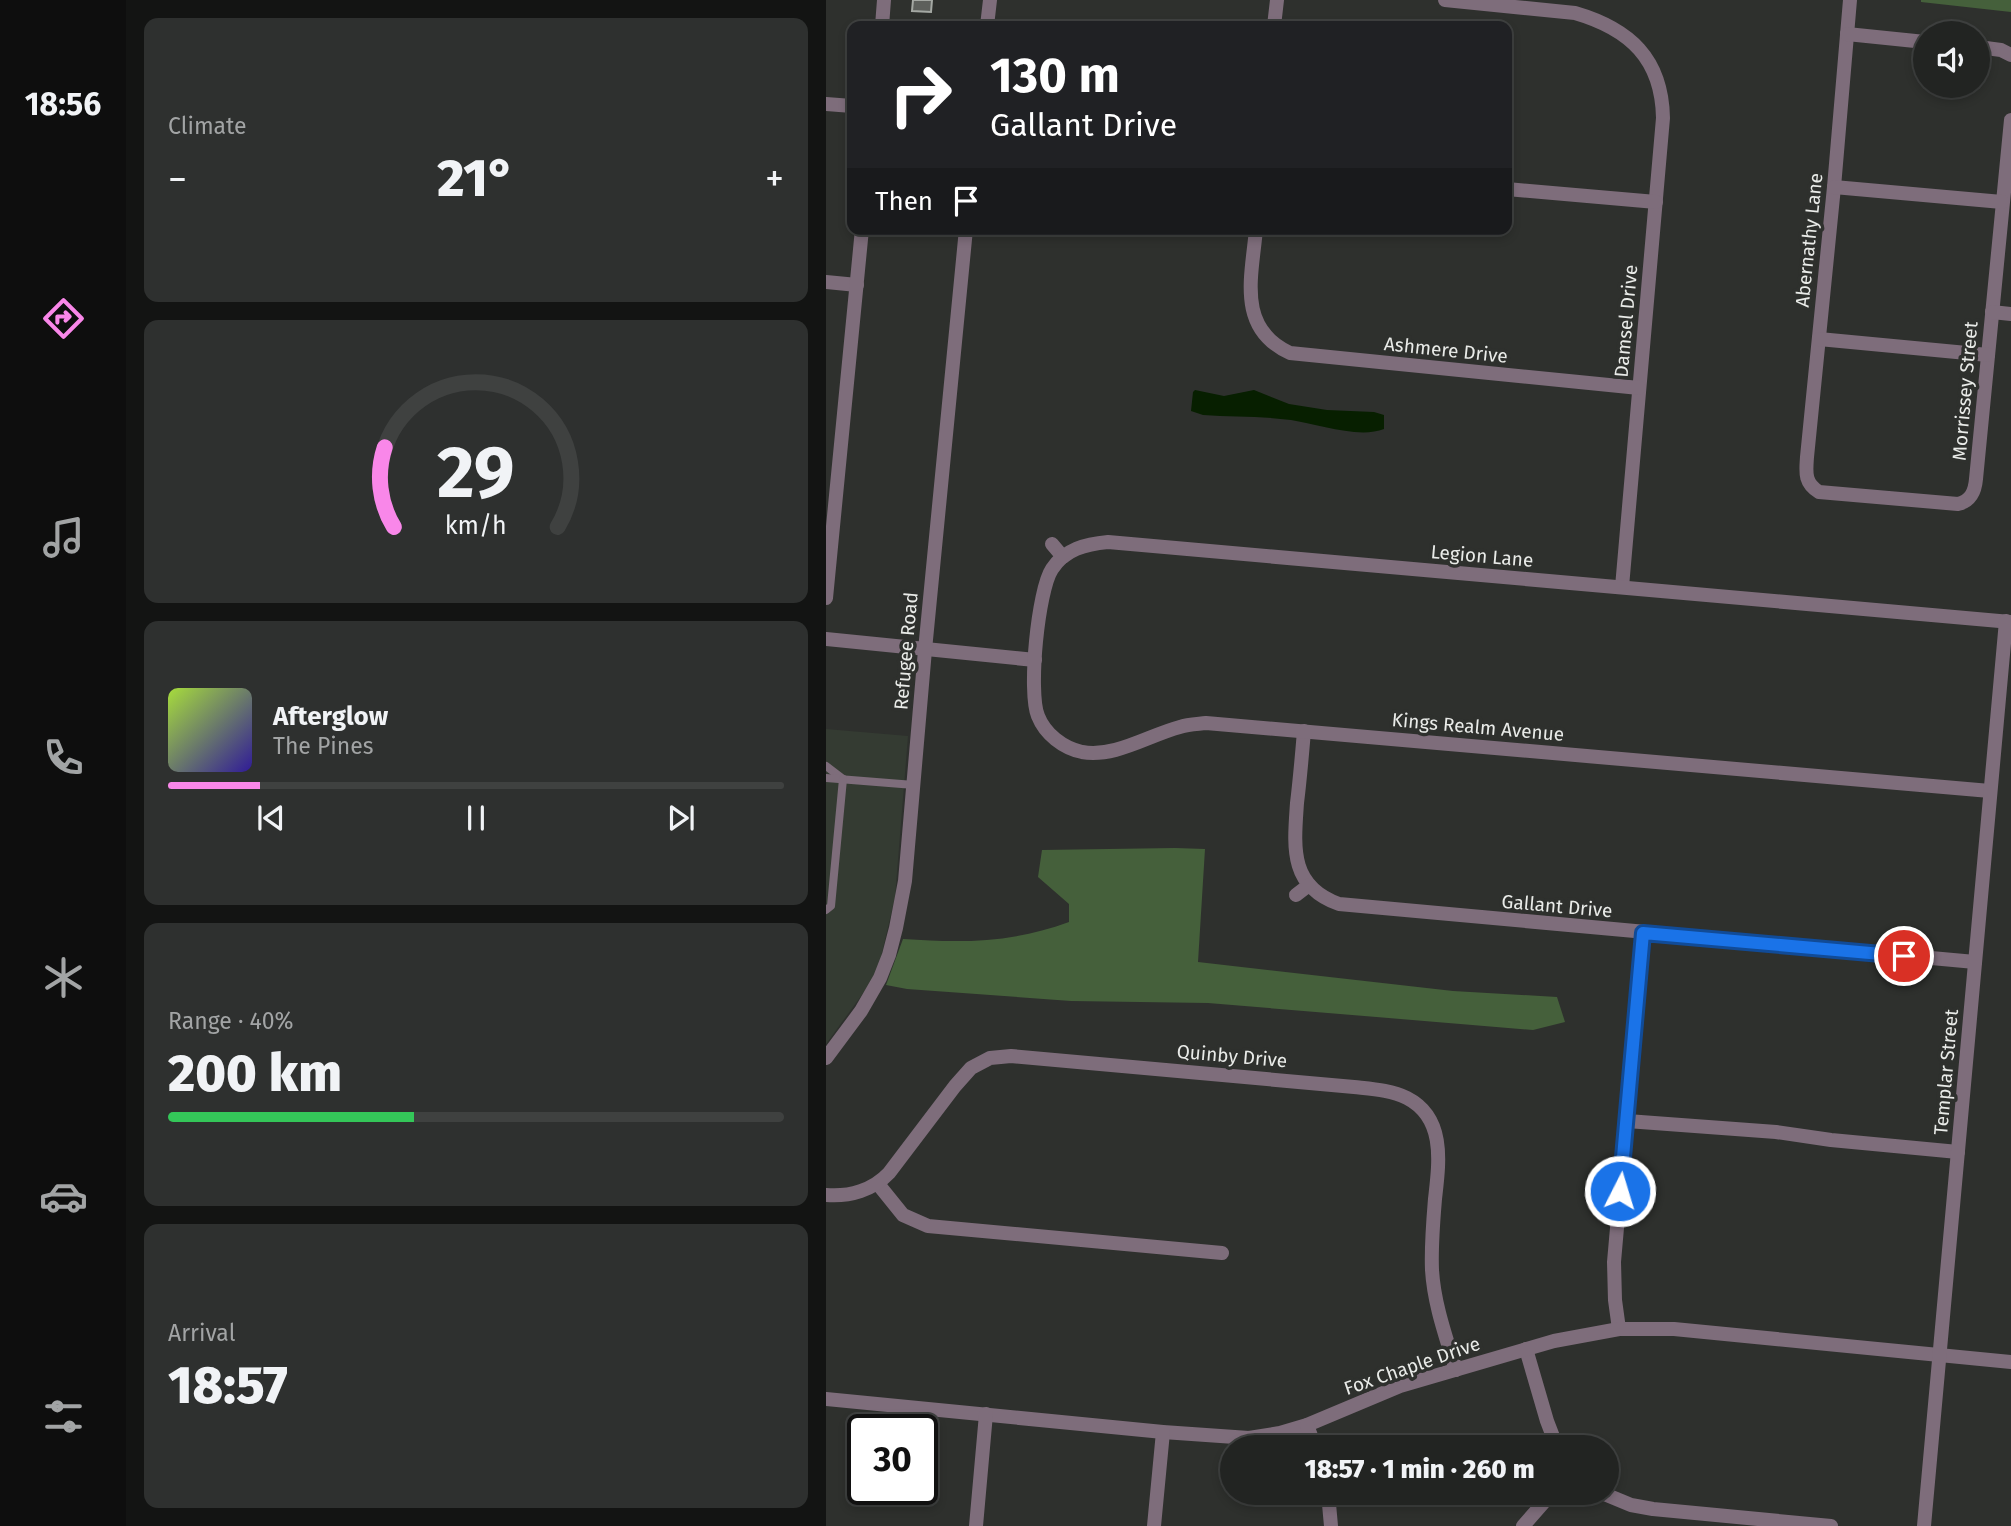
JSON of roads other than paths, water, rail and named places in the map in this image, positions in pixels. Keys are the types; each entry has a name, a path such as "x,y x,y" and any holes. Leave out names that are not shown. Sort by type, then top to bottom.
{"street":[{"path":"882,21 884,0"},
{"path":"988,21 990,0"},
{"path":"1275,21 1277,0"},
{"path":"1445,0 1545,5"},
{"name":"Abernathy Lane","path":"1809,484 1806,475 1807,457 1850,0"},
{"name":"Damsel Drive","path":"1545,5 1595,19 1634,42 1655,73 1663,103 1622,587"},
{"path":"1847,34 1913,41"},
{"path":"1990,49 2011,54"},
{"path":"826,104 847,106"},
{"name":"Morrissey Street","path":"1809,484 1825,493 1958,504 1972,494 1975,488 1992,312 2004,249 2002,202 2011,120"},
{"path":"1834,187 2002,202"},
{"path":"1512,189 1656,202"},
{"path":"826,597 833,460 861,235"},
{"name":"Refugee Road","path":"826,1058 866,1003 889,955 905,881 965,235"},
{"name":"Ashmere Drive","path":"1255,235 1250,298 1252,312 1265,335 1277,346 1295,354 1639,388"},
{"path":"826,282 857,285"},
{"path":"1992,312 2011,314"},
{"path":"1819,339 1988,355"},
{"name":"Legion Lane","path":"1063,557 1076,548 1108,542 2009,621"},
{"path":"826,639 1035,660 1045,582 1052,568 1063,557 1052,544"},
{"name":"Templar Street","path":"1924,1526 1990,791 2009,621"},
{"name":"Kings Realm Avenue","path":"1035,660 1033,686 1037,716 1056,740 1069,748 1084,752 1114,749 1181,726 1206,723 1990,791"},
{"path":"1296,895 1309,885 1297,864 1294,841 1304,731"},
{"name":"Gallant Drive","path":"1309,885 1327,900 1350,906 1975,962"},
{"path":"1619,1329 1614,1262 1643,933"},
{"name":"Quinby Drive","path":"878,1184 962,1076 979,1062 1000,1056 1327,1084 1394,1093 1413,1101 1428,1116 1438,1141 1432,1269 1441,1319 1456,1370"},
{"path":"1627,1121 1776,1132 1958,1152"},
{"path":"826,1195 850,1194 878,1184 903,1215 928,1226 1222,1253"},
{"name":"Fox Chaple Drive","path":"826,1399 1249,1438 1307,1425 1400,1386 1554,1341 1619,1329 1674,1329 2011,1362"},
{"path":"1526,1349 1552,1435"},
{"path":"976,1526 986,1414"},
{"path":"1307,1425 1311,1435"},
{"path":"1154,1526 1163,1432"},
{"path":"1619,1500 1653,1509 1831,1526"},
{"path":"1329,1505 1331,1526"},
{"path":"1523,1526 1541,1505"}],"lane":[{"path":"826,766 843,779"},
{"path":"826,778 914,785"},
{"path":"826,910 831,906 843,779"}]}
